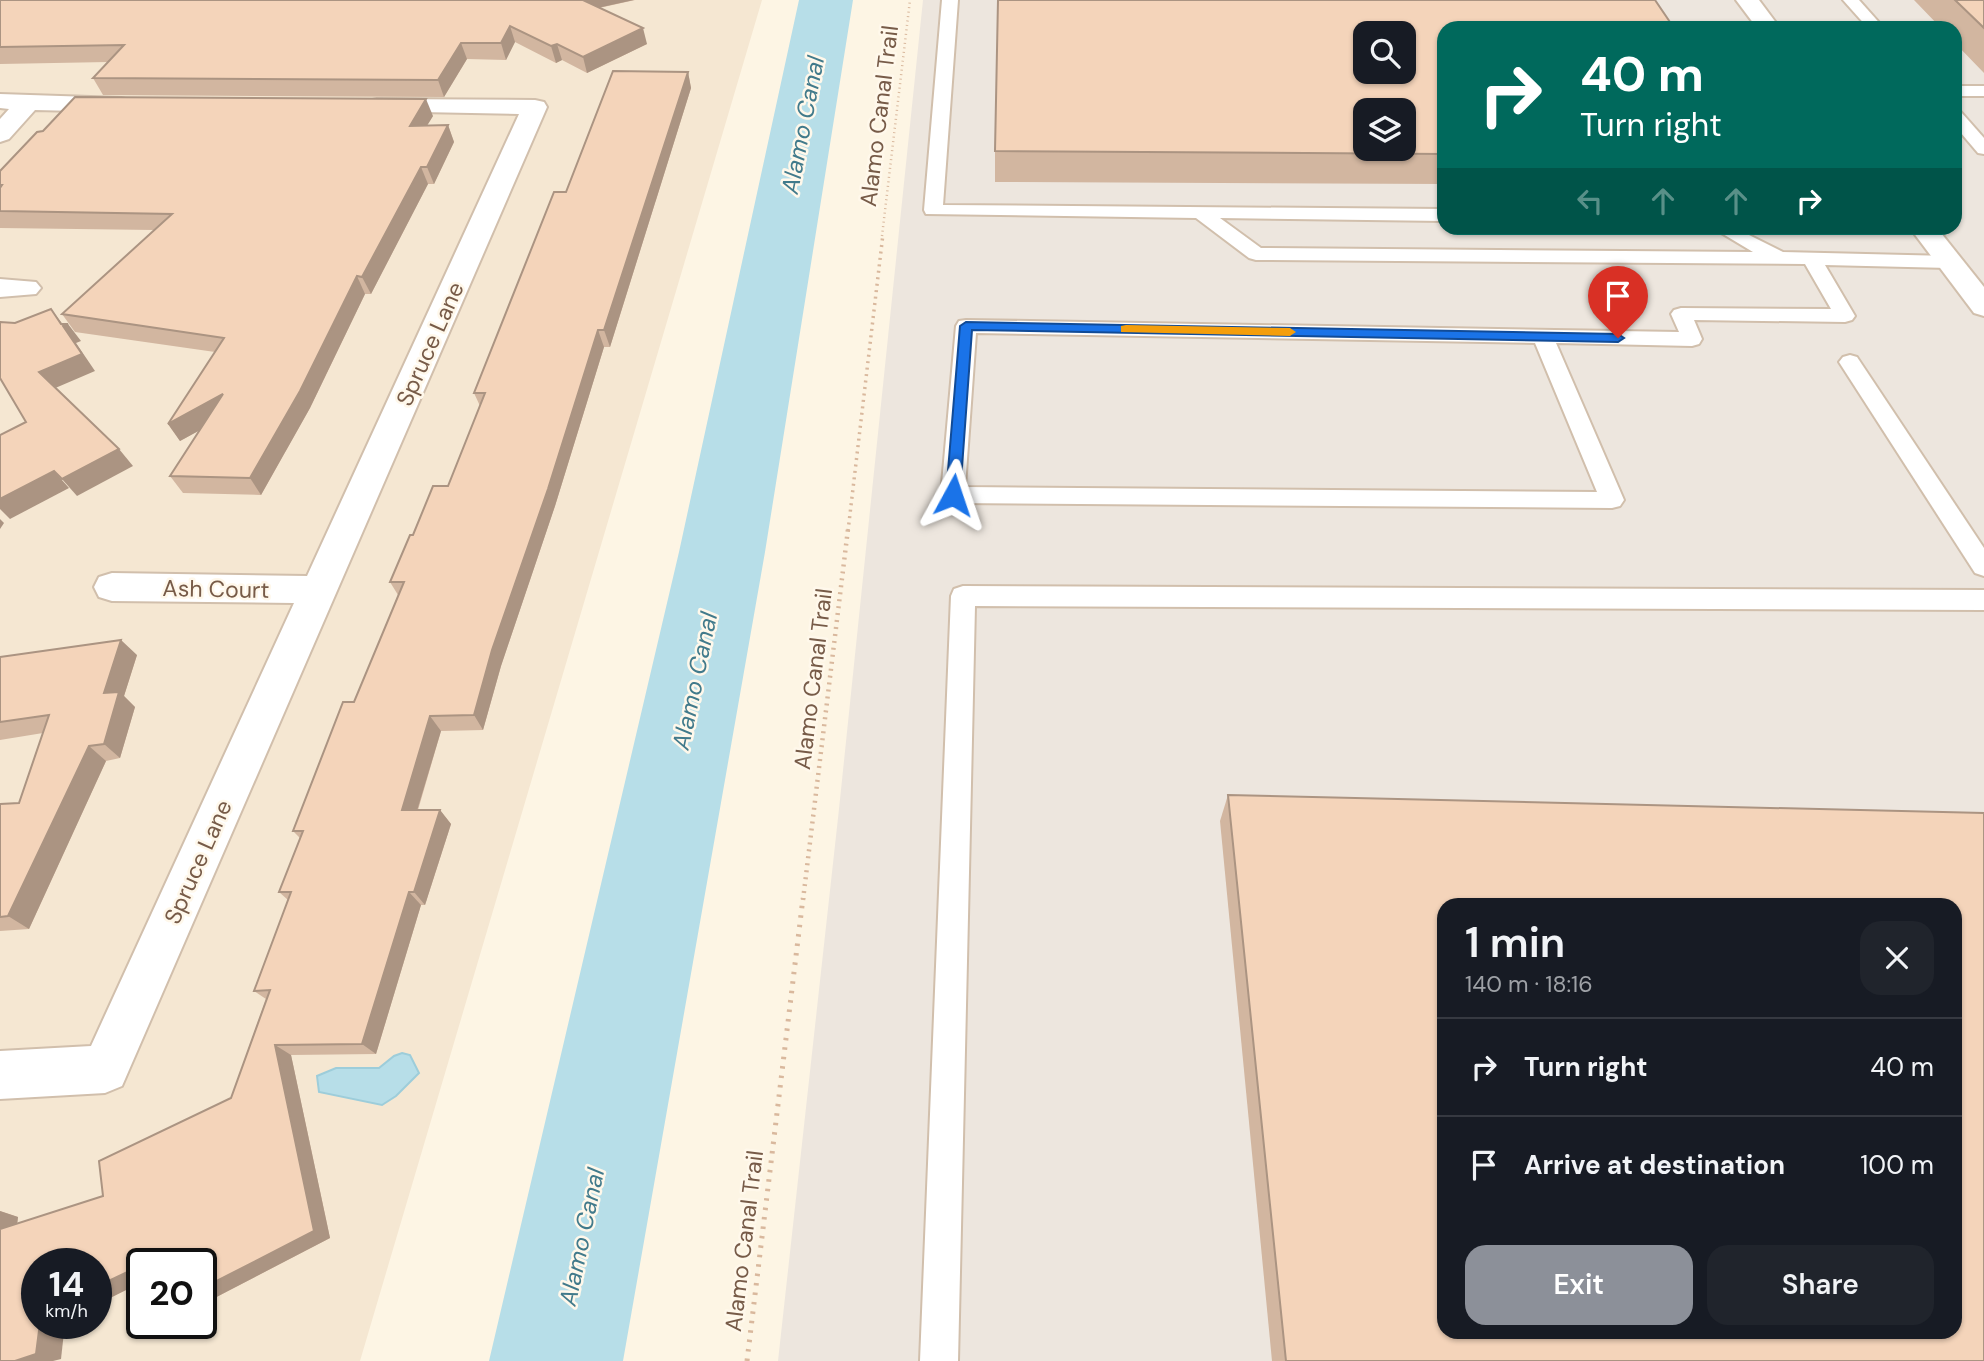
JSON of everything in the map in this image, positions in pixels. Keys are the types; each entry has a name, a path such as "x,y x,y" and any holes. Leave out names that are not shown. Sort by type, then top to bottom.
{"street":[{"path":"1747,0 1764,21"},
{"path":"0,134 14,103 151,105"},
{"name":"Spruce Lane","path":"0,1075 104,1069 535,107 343,106"},
{"path":"1929,235 1984,307"},
{"name":"Ash Court","path":"111,587 320,590"}],"lane":[{"path":"950,0 933,210 1437,215"},
{"path":"1851,0 1870,21"},
{"path":"1962,91 1984,91"},
{"path":"1962,124 1984,149"},
{"path":"1201,213 1256,254 1949,261"},
{"path":"1735,235 1779,258"},
{"path":"1543,336 1612,500 953,495 966,326 1543,336 1692,339 1681,314 1845,316 1812,259"},
{"path":"1850,362 1984,567"},
{"path":"939,1361 963,596 1984,600"}],"path":[{"name":"Alamo Canal Trail","path":"747,1361 910,0"}],"shaded area":[{"path":"0,0 762,0 360,1361 0,1361"},
{"path":"923,0 1984,0 1984,1361 778,1361 839,809"}],"water":[{"path":"402,1053 410,1055 419,1073 396,1096 382,1105 319,1092 317,1076 336,1068 379,1068"}],"building":[{"path":"0,0 583,0 643,28 583,57 557,44 551,46 510,26 501,43 461,43 438,80 93,78 124,45 0,47"},
{"path":"998,0 1655,0 1669,21 1437,21 1437,154 1416,154 1416,98 1353,98 1353,153 995,151"},
{"path":"1955,0 1984,0 1984,28"},
{"path":"613,71 688,72 604,330 598,330 548,489 492,650 474,715 430,716 402,810 440,810 414,892 409,892 362,1044 275,1045 314,1231 217,1281 217,1248 126,1248 126,1273 112,1279 112,1248 21,1248 21,1339 38,1339 36,1354 15,1361 0,1361 0,1229 103,1196 99,1161 231,1098 270,990 254,991 291,892 279,892 303,831 293,831 343,702 354,702 404,582 390,582 410,535 413,535 433,486 448,486 485,393 474,393 554,192 566,192"},
{"path":"75,97 426,99 410,126 448,125 427,167 421,167 362,277 357,276 300,391 250,478 170,476 223,394 168,424 224,338 62,314 172,214 0,211 0,171"},
{"path":"51,309 61,324 68,324 63,326 82,354 39,372 119,449 62,479 54,471 0,499 0,435 26,422 0,378 0,322 15,323"},
{"path":"121,640 104,693 119,692 104,744 89,746 8,916 0,917 0,804 19,803 49,715 0,722 0,657"},
{"path":"1228,795 1984,813 1984,1361 1286,1361"}],"waterway":[{"name":"Alamo Canal","path":"556,1361 722,552 826,0"}],"slow traffic":[{"path":"1126,329 1290,332"}],"route":[{"path":"953,495 966,326 1618,338"}]}
